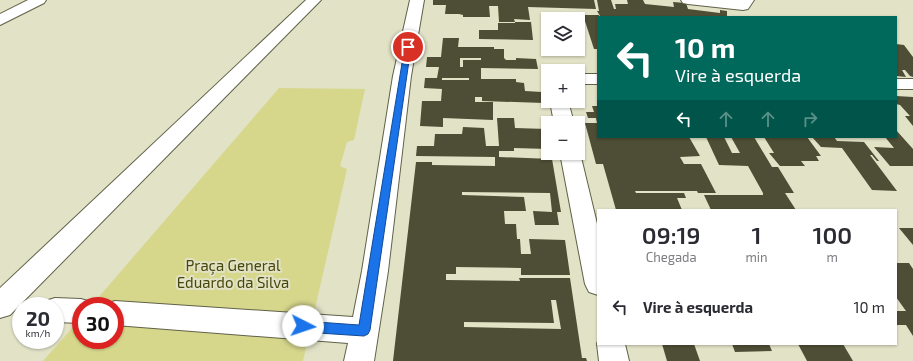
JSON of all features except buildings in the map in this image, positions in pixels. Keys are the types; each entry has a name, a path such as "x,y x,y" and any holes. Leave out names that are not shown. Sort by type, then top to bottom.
{"street":[{"path":"0,20 39,0"},
{"path":"0,306 314,0"},
{"path":"359,361 374,270 402,76 417,0"},
{"path":"688,0 743,6 746,0"},
{"path":"585,79 597,79"},
{"path":"897,84 913,84"},
{"path":"571,160 597,279"},
{"path":"0,306 12,307"},
{"path":"124,315 364,330"},
{"path":"611,345 614,361"}],"green space":[{"name":"Praça General Eduardo da Silva","path":"279,88 365,89 354,140 347,142 340,166 347,169 303,361 43,361 54,349 64,349 64,337 72,328 72,349 124,349 124,297 99,297"}],"route":[{"path":"303,326 364,330 402,76 408,47"}]}
